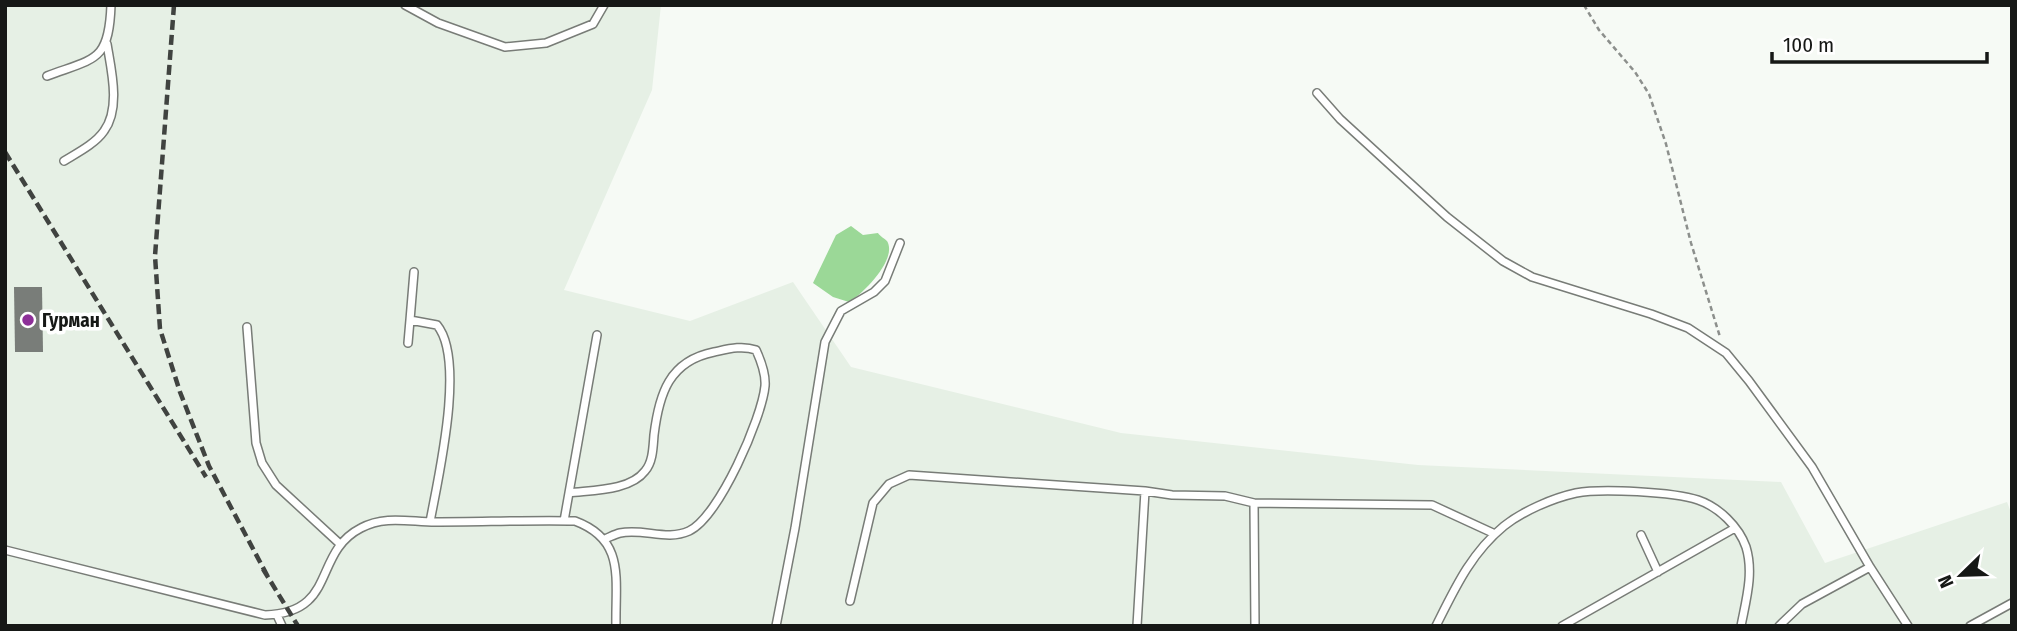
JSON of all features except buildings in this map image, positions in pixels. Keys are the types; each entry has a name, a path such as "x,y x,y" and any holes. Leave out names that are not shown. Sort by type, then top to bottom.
{"lane":[{"path":"64,161 105,131 112,111 113,85 107,44 111,28 111,5"},
{"path":"405,5 438,23 505,47 546,43 593,24 604,5"},
{"path":"47,76 98,55 107,44"},
{"path":"1317,93 1340,119 1447,217 1503,261 1556,286 1614,302 1688,328 1726,353 1812,467 1908,626"},
{"path":"775,626 795,528 825,342 841,311 874,292 885,281 900,243"},
{"path":"408,343 414,272"},
{"path":"410,320 437,325 446,342 450,360 449,402 430,522"},
{"path":"247,327 256,443 262,463 276,485 340,544"},
{"path":"564,521 597,335"},
{"path":"569,493 631,482 645,472 652,456 657,411 670,378 683,363 703,354 746,346 756,350 761,360 765,385 760,407 736,470 706,517 698,527 675,536 621,533 605,539"},
{"path":"850,601 873,503 889,484 909,475 1172,495 1225,496 1254,503 1432,505 1495,534"},
{"path":"1435,626 1465,568 1482,545 1506,524 1545,503 1575,493 1599,490 1698,500 1718,511 1735,528 1745,546 1749,565 1749,586 1741,626"},
{"path":"1137,626 1145,491"},
{"path":"1254,503 1255,626"},
{"path":"5,550 265,615 277,615 289,613 312,597 340,544 361,528 387,519 430,522 575,521 593,528 605,539 614,557 617,626"},
{"path":"1562,626 1735,528"},
{"path":"1641,534 1658,572"},
{"path":"1779,626 1802,604 1870,567"},
{"path":"1970,626 2012,603"},
{"path":"277,615 282,626"}],"path":[{"path":"1584,5 1599,30 1635,72 1649,94 1666,144 1691,243 1726,353"}],"shaded area":[{"path":"5,5 661,5 652,90 564,290 690,321 793,282 851,367 1121,433 1418,465 1781,482 1825,563 2007,502 2012,515 2012,626 5,626"},
{"path":"851,226 863,235 878,233 887,241 889,248 884,266 862,292 849,302 833,297 813,283 836,235"}],"railway":[{"path":"174,5 155,256 160,329 180,392 209,466 268,577"},
{"path":"5,152 206,477"},
{"path":"263,569 298,626"}],"place":[{"name":"Гурман","path":"28,320"}]}
